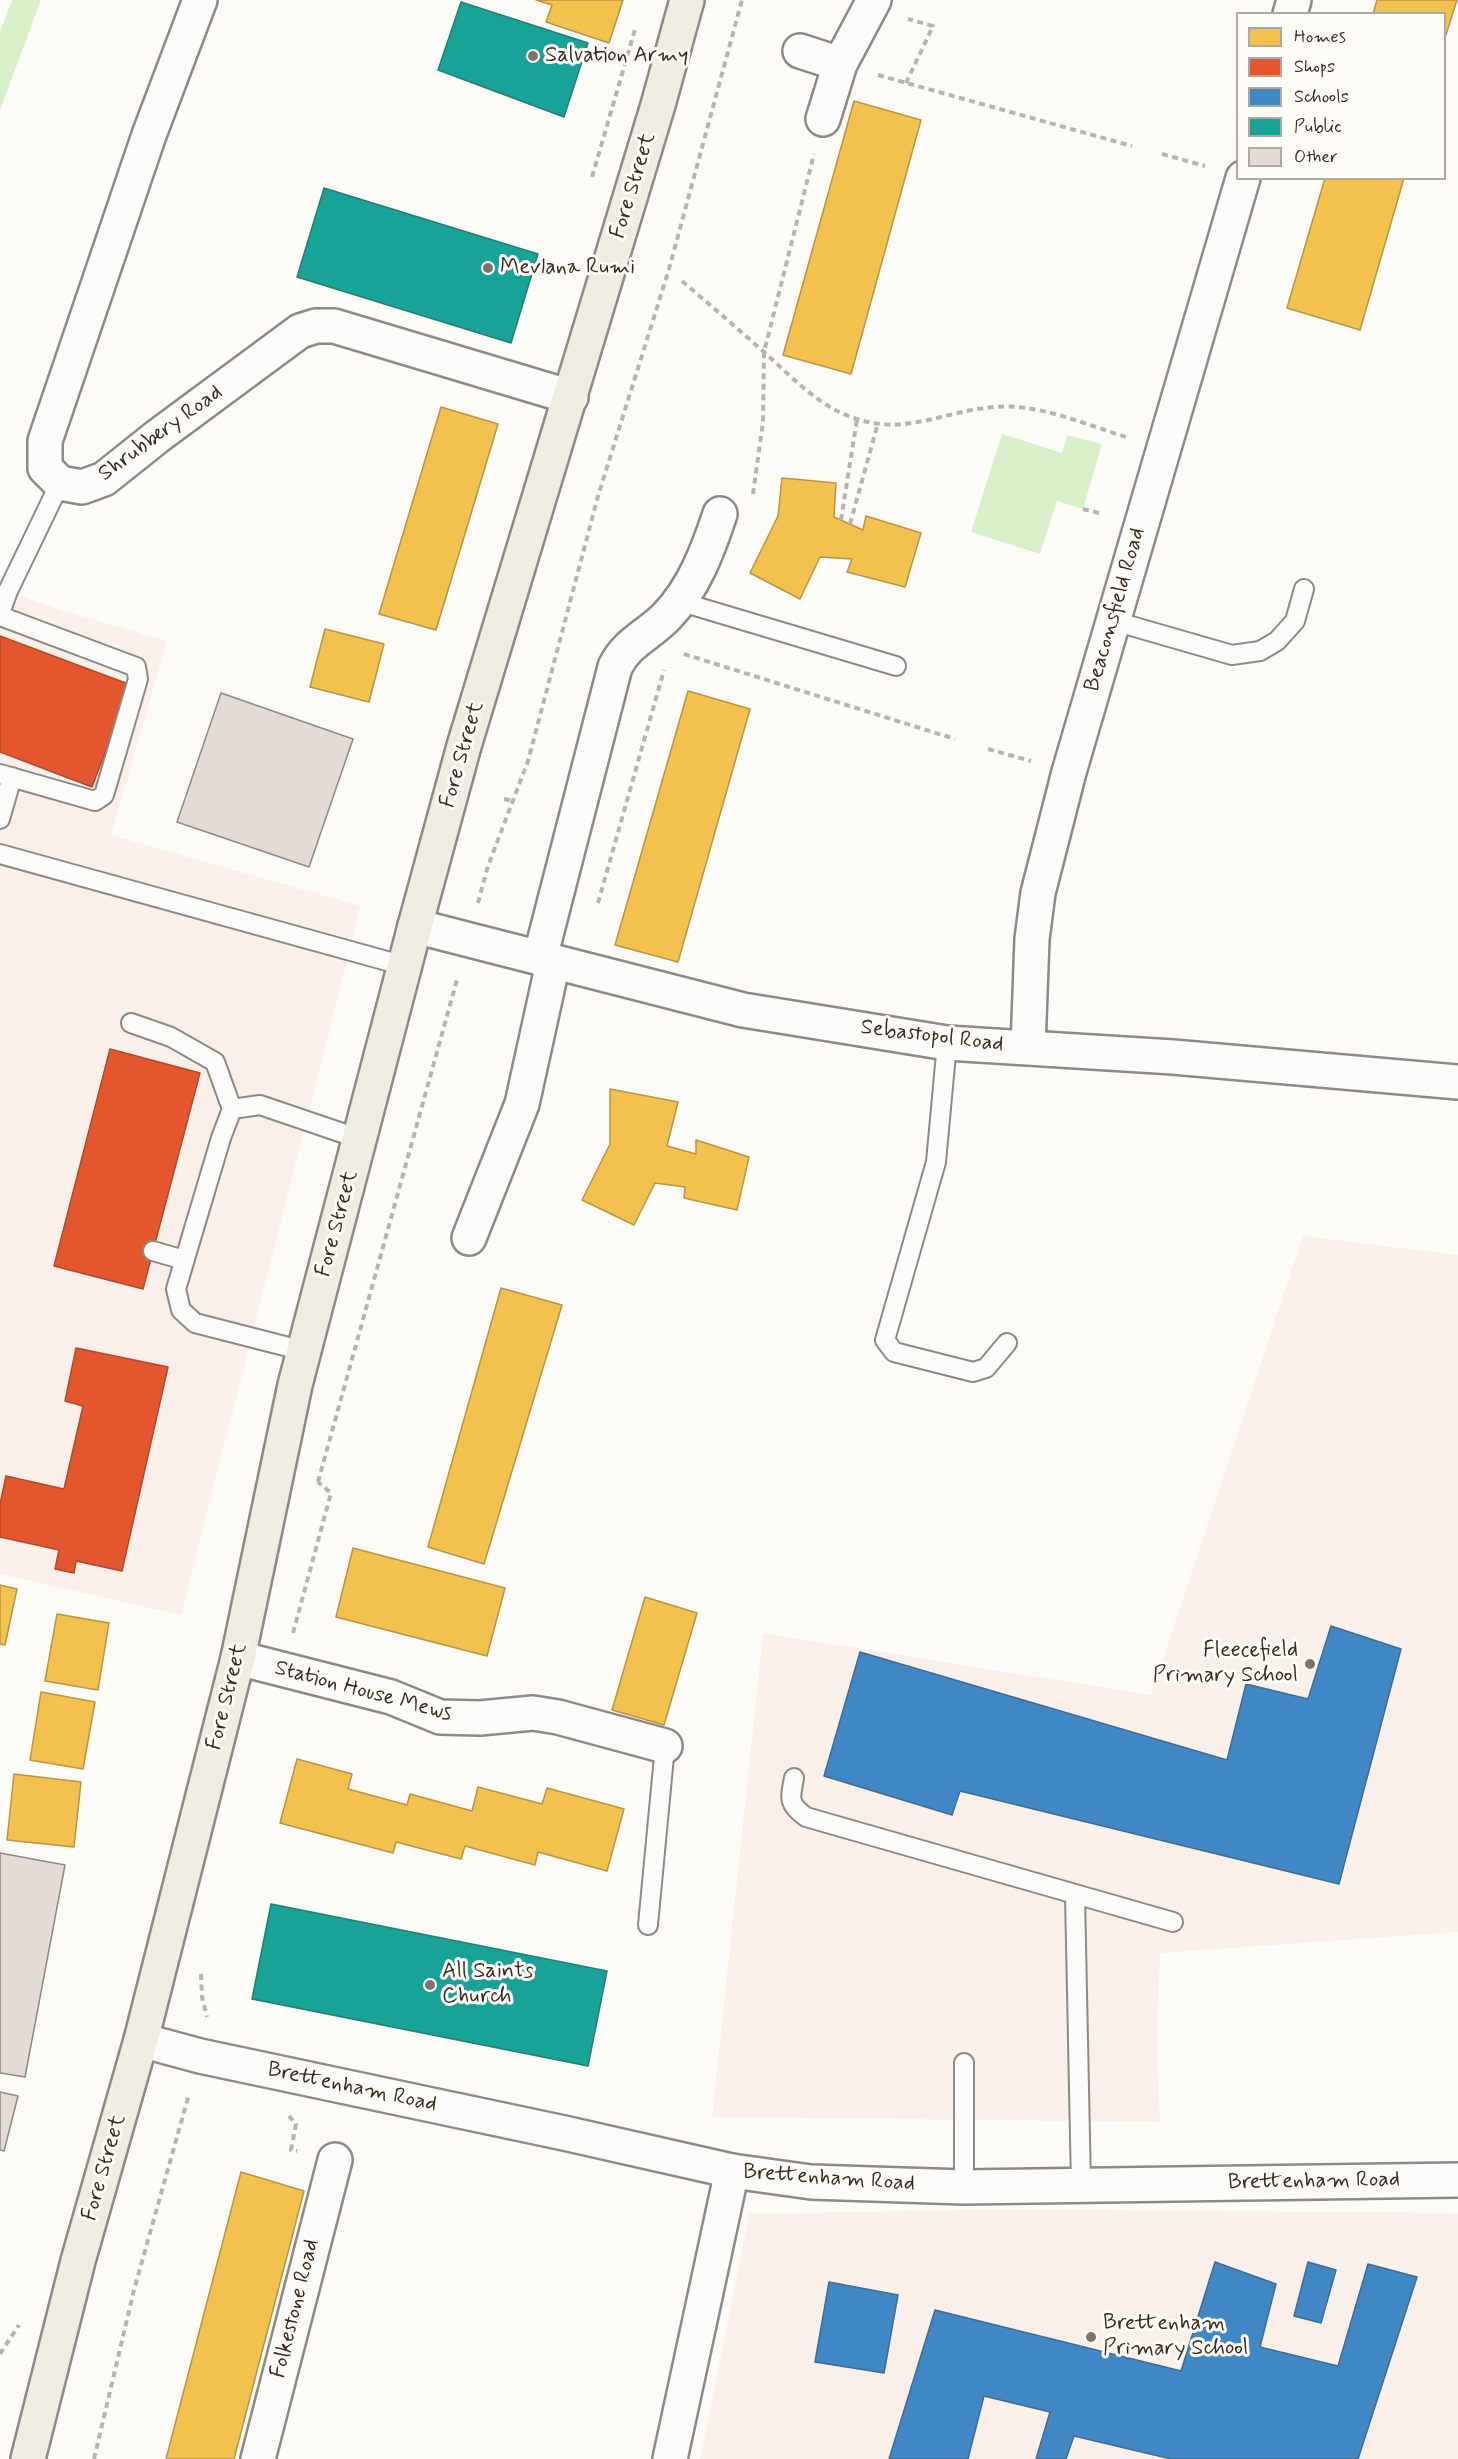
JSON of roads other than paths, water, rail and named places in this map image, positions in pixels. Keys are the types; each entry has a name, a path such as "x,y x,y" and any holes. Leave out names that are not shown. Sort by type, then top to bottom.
{"main road":[{"name":"Fore Street","path":"28,2459 78,2261 141,2040 238,1658 259,1568 272,1491 304,1351 415,926 464,746 571,397 687,0"}],"street":[{"path":"60,483 45,468 45,441 149,135 200,0"},
{"path":"823,119 840,64 873,3"},
{"path":"800,51 840,64"},
{"name":"Beaconsfield Road","path":"1028,1048 1032,939 1038,893 1069,772 1164,449 1229,174"},
{"name":"Shrubbery Road","path":"60,483 82,487 104,479 158,436 300,332 316,326 334,326 571,397"},
{"path":"469,1238 522,1104 546,961 615,667 623,652 667,616 678,601 706,554 720,514"},
{"name":"Sebastopol Road","path":"415,926 743,1010 948,1043 1173,1058 1458,1082"},
{"name":"Station House Mews","path":"238,1658 391,1697 440,1717 480,1718 533,1713 558,1717 665,1746"},
{"name":"Brettenham Road","path":"141,2040 249,2067 732,2171 811,2182 964,2187 1458,2180"},
{"name":"Folkestone Road","path":"258,2459 335,2160"},
{"path":"670,2459 732,2171"}],"lane":[{"path":"0,819 6,776 95,801 104,795 138,679 136,667 0,615 8,591 60,483"},
{"path":"1114,621 1232,655 1260,651 1277,641 1295,621 1304,589"},
{"path":"678,601 896,666"},
{"path":"0,854 405,966"},
{"path":"131,1023 171,1037 215,1062 232,1109 221,1138 176,1289 182,1310 195,1323 304,1351"},
{"path":"948,1043 936,1162 885,1341 894,1352 973,1372 986,1368 1006,1343"},
{"path":"232,1109 260,1105 360,1138"},
{"path":"153,1251 184,1260"},
{"path":"648,1925 665,1746"},
{"path":"794,1778 790,1797 794,1809 806,1818 1173,1922"},
{"path":"1076,1895 1081,2186"},
{"path":"964,2063 964,2187"}],"place":[{"name":"Salvation Army","path":"533,56"},
{"name":"Mevlana Rumi","path":"488,268"},
{"name":"Fleecefield Primary School","path":"1310,1664"},
{"name":"All Saints Church","path":"430,1985"},
{"name":"Brettenham Primary School","path":"1091,2337"}]}
